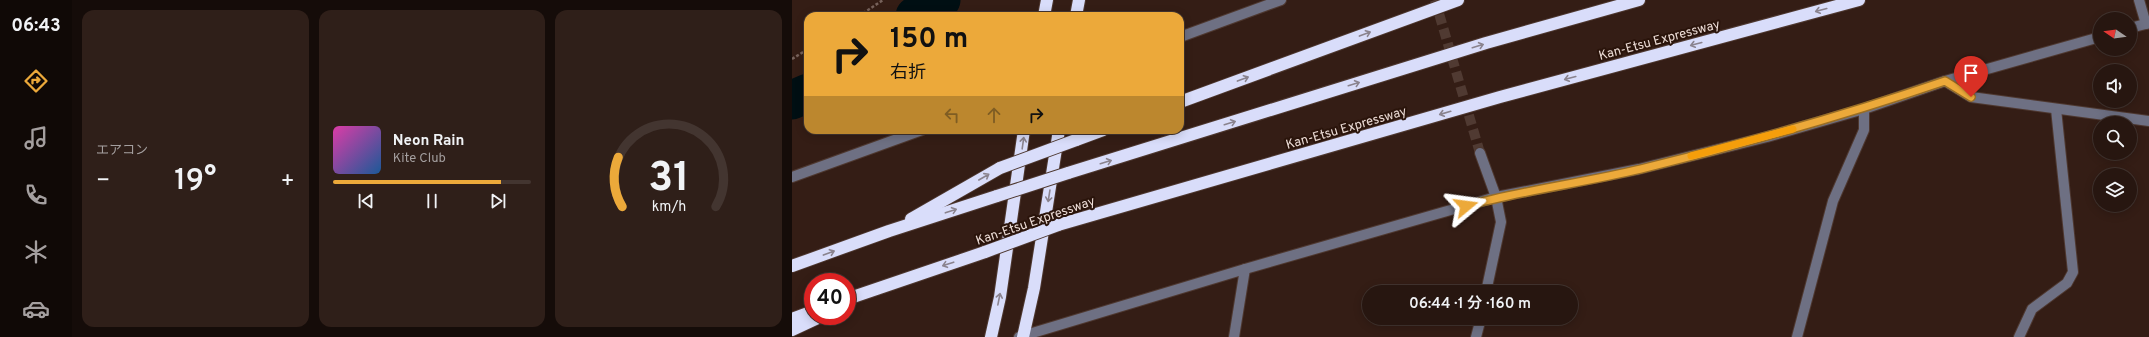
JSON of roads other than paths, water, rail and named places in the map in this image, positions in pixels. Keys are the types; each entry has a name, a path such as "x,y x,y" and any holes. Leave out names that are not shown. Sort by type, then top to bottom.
{"highway":[{"path":"1045,12 1047,0"},
{"path":"1077,12 1079,0"},
{"path":"1184,101 1458,0"},
{"path":"792,266 889,231 1068,173 1486,43 1639,0"},
{"name":"Kan-Etsu Expressway","path":"856,296 985,252 1058,225 1500,97 1859,0"},
{"path":"991,337 1000,297 1023,134"},
{"path":"1022,336 1034,288 1058,134"},
{"path":"889,231 1000,168 1092,134"},
{"path":"856,300 894,282"},
{"path":"792,319 804,314"},
{"path":"792,330 804,324"}],"street":[{"path":"1184,36 1281,0"},
{"path":"2137,26 2148,23 2139,0"},
{"path":"1022,336 1245,269 1496,198 1639,169 1767,137 1864,109 1945,81 2093,39"},
{"path":"1945,81 1971,97 2149,121"},
{"path":"2019,337 2032,309 2067,283 2073,272 2056,108"},
{"path":"1797,337 1833,201 1864,130 1864,109"},
{"path":"792,178 911,134"},
{"path":"1480,153 1496,198 1501,222 1488,285"},
{"path":"1234,337 1245,269"},
{"path":"1476,337 1479,325"}],"waterway":[{"path":"922,12 941,0"},
{"path":"792,100 804,95"}],"tunnel":[{"path":"1435,0 1480,153"}]}
